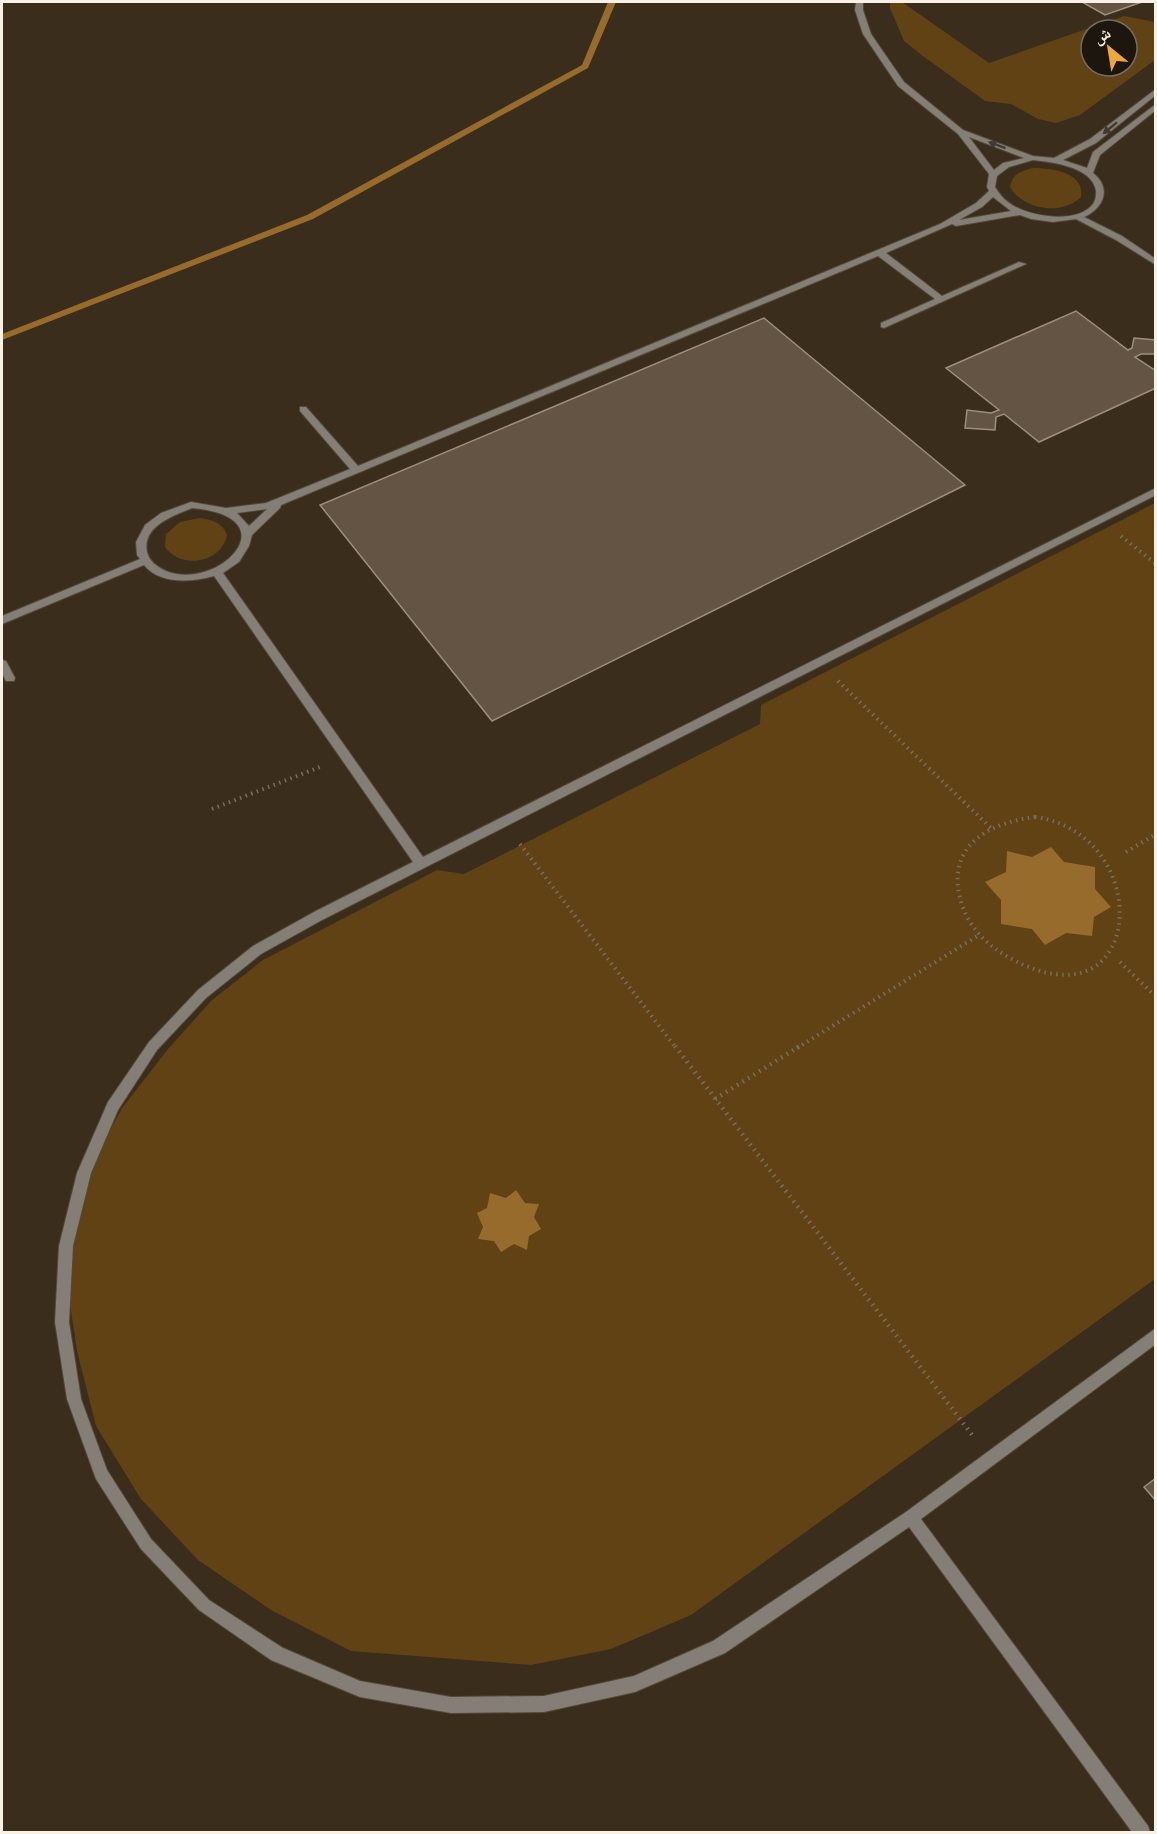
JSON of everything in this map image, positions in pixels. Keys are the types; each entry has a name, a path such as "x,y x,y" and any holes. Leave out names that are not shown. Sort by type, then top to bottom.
{"lane":[{"path":"859,2 859,10 867,34 901,84 961,132 993,174"},
{"path":"1056,160 1094,141 1155,91"},
{"path":"1089,174 1096,154 1155,106"},
{"path":"961,132 1033,158"},
{"path":"1033,158 1056,160 1080,168 1098,183 1101,193 1099,202 1091,210 1078,217 1058,220 1037,219 1006,208 992,193 990,183 993,174 1002,166 1015,160 1033,158"},
{"path":"229,511 267,506 285,500 943,226 979,205 992,193"},
{"path":"1091,210 1119,238"},
{"path":"943,226 1017,213"},
{"path":"1078,217 1119,238 1155,263"},
{"path":"880,252 942,299"},
{"path":"884,325 1022,264"},
{"path":"303,409 356,470"},
{"path":"1155,491 503,822 257,950 202,994 153,1046 113,1106 84,1173 66,1246 62,1322 74,1399 101,1474 146,1544 204,1605 277,1654 360,1689 450,1705 544,1704 634,1684 719,1647 911,1517 1155,1335"},
{"path":"247,534 242,521 229,511 212,505 191,505 171,510 154,520 143,533 140,548 145,561 157,571 175,577 196,577 217,572 233,561 243,548 247,534 257,522 285,500"},
{"path":"2,620 145,561"},
{"path":"217,572 421,864"},
{"path":"2,664 10,678"},
{"path":"911,1517 1142,1833"}],"path":[{"path":"1100,519 1155,564"},
{"path":"818,662 991,828"},
{"path":"212,809 301,776 321,766"},
{"path":"1060,819 1035,817 1012,820 991,828 975,841 963,857 957,876 958,896 965,916 979,936 999,952 1022,965 1047,972 1074,975 1099,971"},
{"path":"503,822 990,1458"},
{"path":"1126,852 1155,834"},
{"path":"1119,847 1133,861"},
{"path":"715,1099 979,936"},
{"path":"1109,966 1120,962 1128,955"},
{"path":"1120,962 1155,997"}],"shaded area":[{"path":"890,2 902,2 989,63 1079,32 1079,78 1130,78 1080,115 1056,123 1038,119 1011,104 985,101 904,41 890,8"},
{"path":"1139,19 1155,22 1155,60 1139,72"},
{"path":"1033,168 1049,169 1072,177 1078,182 1081,197 1064,207 1054,208 1043,208 1024,201 1010,187 1011,183 1018,174"},
{"path":"1155,503 1155,1279 691,1615 611,1649 531,1665 351,1651 271,1610 198,1560 141,1499 96,1426 77,1351 67,1284 77,1215 93,1162 122,1108 168,1049 212,1000 263,960 437,870 464,874 760,724 761,705"},
{"path":"200,518 222,527 227,535 224,544 217,552 200,560 190,561 172,554 165,547 166,534 180,522"},
{"path":"1051,847 1064,862 1095,867 1095,889 1111,907 1094,917 1092,936 1066,933 1045,945 1032,929 1001,924 1001,900 985,882 1006,872 1007,851 1032,857"},
{"path":"516,1190 525,1203 539,1204 534,1217 541,1229 529,1236 527,1250 514,1244 501,1252 494,1241 478,1239 483,1227 477,1213 487,1208 490,1193 506,1198"}],"building":[{"path":"1082,2 1142,2 1105,15"},
{"path":"1076,311 1128,350 1132,348 1134,338 1156,340 1156,354 1141,354 1135,357 1156,371 1156,388 1039,442 1004,414 996,417 995,430 965,428 967,410 991,413 999,410 946,368"},
{"path":"764,318 965,485 492,721 320,505"},
{"path":"1156,1478 1156,1501 1144,1487"}],"waterway":[{"path":"2,337 310,217 585,66 612,2"}]}
